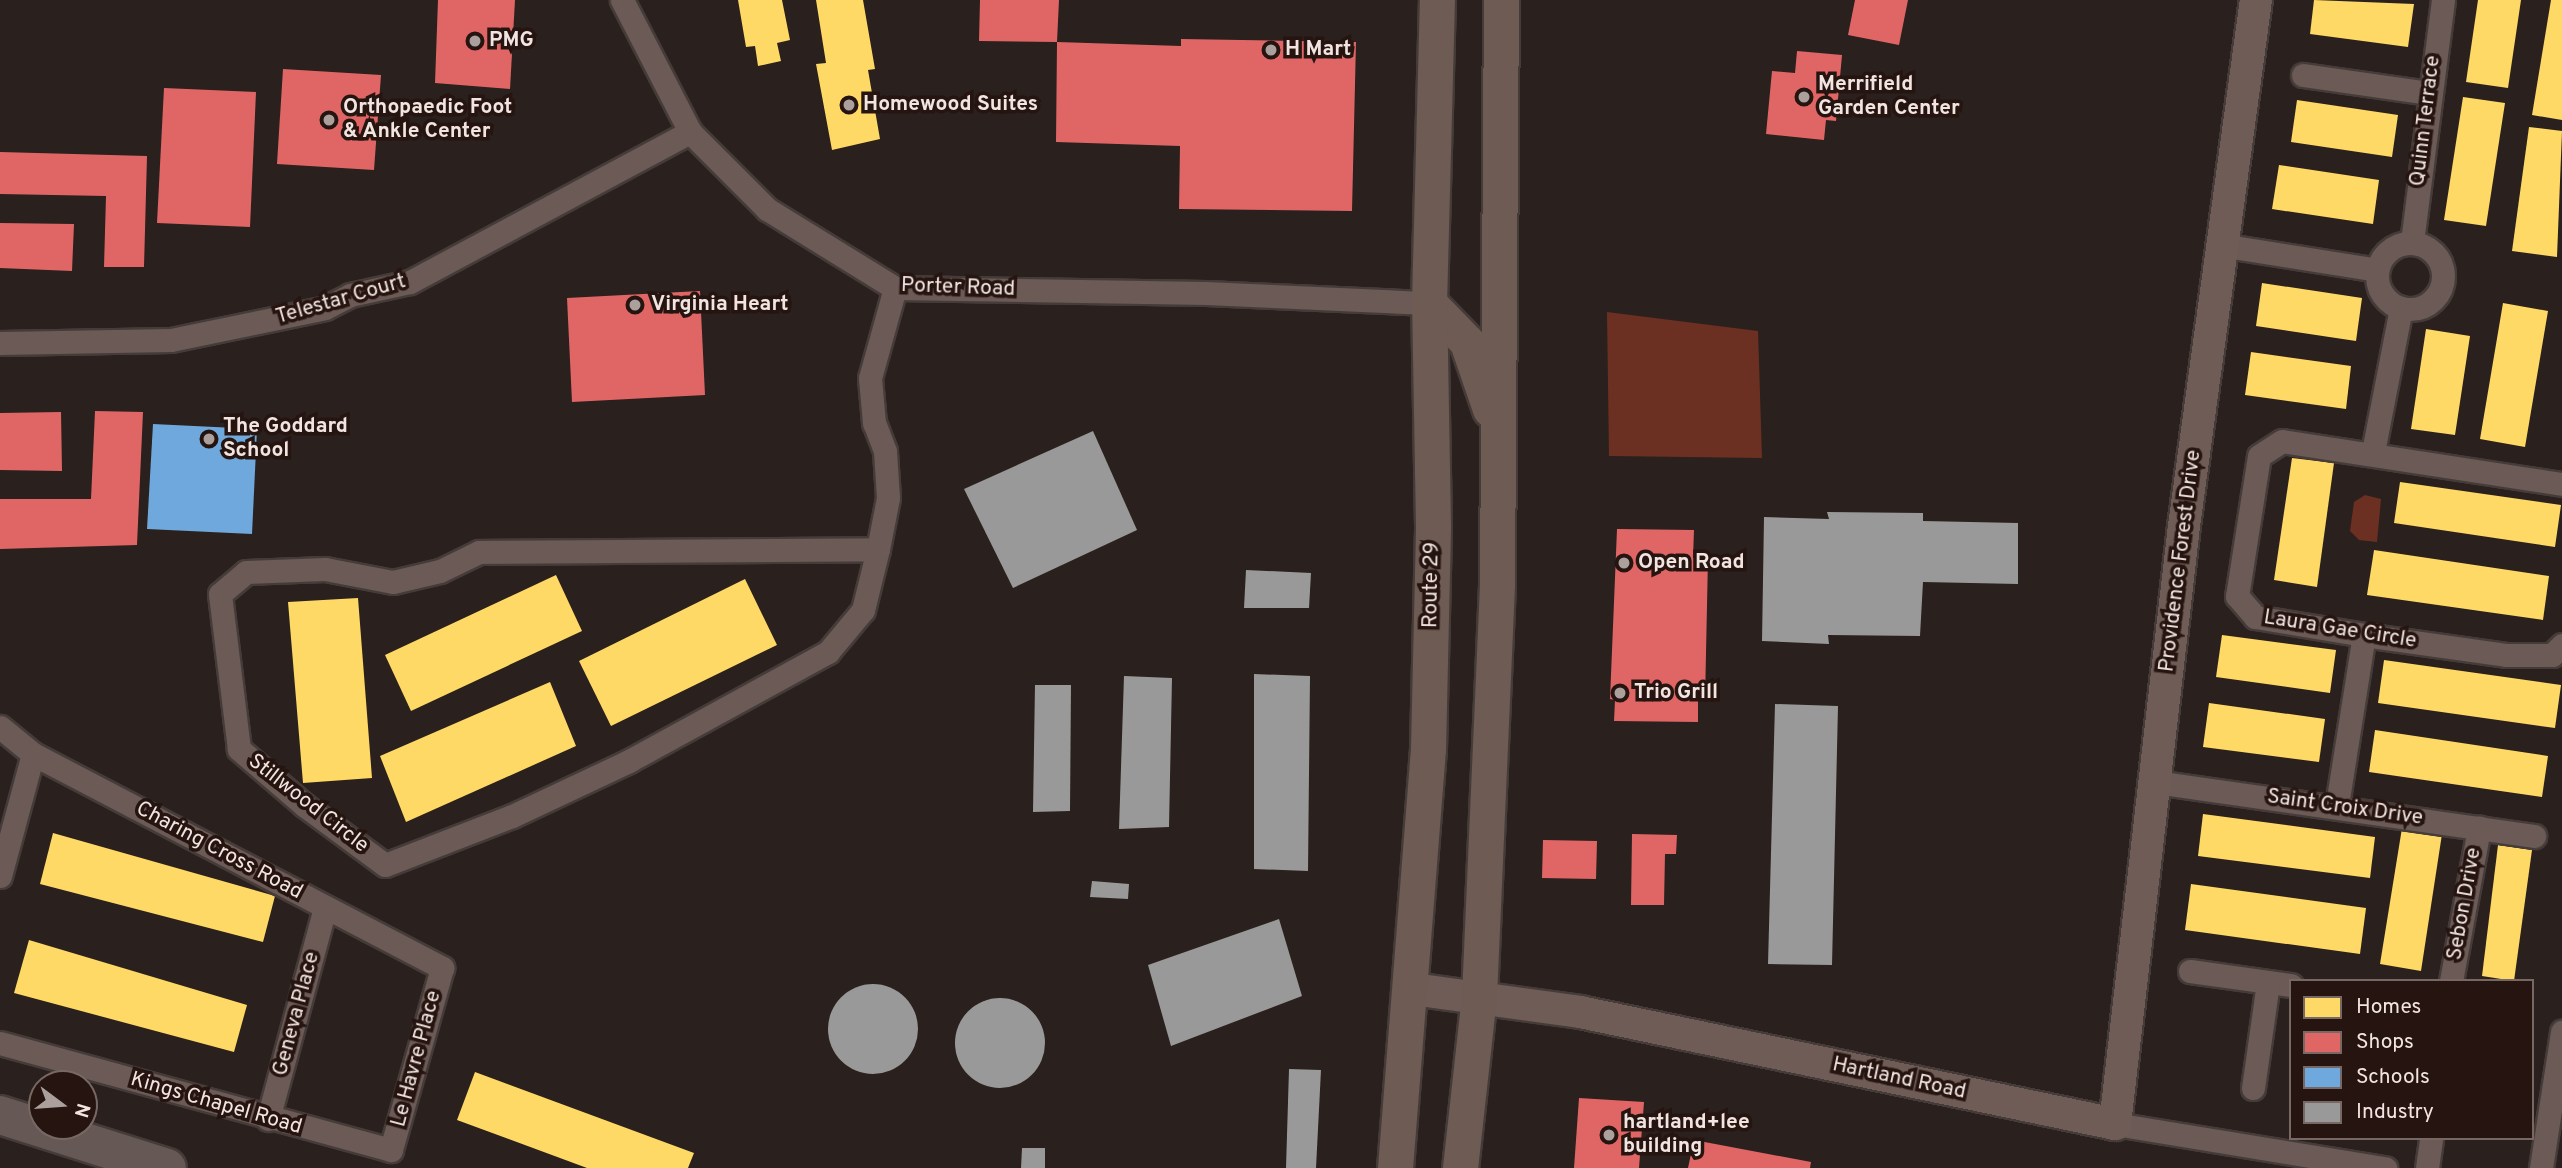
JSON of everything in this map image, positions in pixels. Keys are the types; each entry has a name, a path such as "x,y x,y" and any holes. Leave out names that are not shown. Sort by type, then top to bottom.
{"highway":[{"path":"0,1115 167,1168"}],"main road":[{"name":"Route 29","path":"1395,1168 1413,989 1429,735 1433,526 1429,303 1437,0"},
{"path":"1460,1168 1479,998 1497,583 1501,0"},
{"path":"1429,303 1467,342 1498,432"}],"street":[{"name":"Porter Road","path":"622,0 690,132 767,209 895,288 1206,293 1429,303"},
{"name":"Providence Forest Drive","path":"2115,1124 2220,245 2256,0"},
{"name":"Quinn Terrace","path":"2412,242 2443,0"},
{"path":"2303,75 2429,93"},
{"name":"Telestar Court","path":"0,344 171,340 205,335 325,308 350,295 410,282 690,132"},
{"path":"2412,242 2432,250 2443,270 2443,281 2433,301 2424,307 2401,308 2385,298 2377,270 2393,247 2412,242"},
{"path":"2220,245 2377,270"},
{"name":"Stillwood Circle","path":"878,549 479,552 440,571 393,582 325,569 246,572 220,594 239,749 304,805 385,864 512,816 629,761 828,652 863,610 878,549 888,498 886,451 874,423 870,378 895,288"},
{"path":"2373,452 2401,308"},
{"name":"Laura Gae Circle","path":"2562,484 2498,477 2373,452 2282,441 2259,456 2237,596 2255,617 2364,635 2506,656 2552,655 2562,645"},
{"path":"2337,806 2364,635"},
{"name":"Charing Cross Road","path":"0,727 33,754 442,968"},
{"path":"0,876 33,754"},
{"name":"Saint Croix Drive","path":"2155,782 2534,836"},
{"name":"Sebon Drive","path":"2451,979 2479,828"},
{"name":"Geneva Place","path":"268,1119 325,908"},
{"name":"Le Havre Place","path":"391,1150 442,968"},
{"path":"2190,971 2289,985"},
{"path":"2253,1088 2268,982"},
{"name":"Hartland Road","path":"1413,989 1580,1012 2115,1124 2385,1168"},
{"path":"2548,1165 2562,1032"},
{"name":"Kings Chapel Road","path":"0,1043 268,1119 391,1150"},
{"path":"2427,1168 2431,1140"}],"shaded area":[{"path":"1607,312 1758,331 1762,458 1609,456"},
{"path":"2365,495 2381,499 2377,542 2359,540 2350,531 2354,502"}],"building: Homes":[{"path":"738,0 782,0 790,40 777,43 781,61 758,66 755,46 746,47"},
{"name":"Homewood Suites","path":"816,0 863,0 875,69 868,70 880,139 832,150 816,64 826,63"},
{"path":"2314,0 2414,4 2408,47 2310,34"},
{"path":"2478,0 2521,0 2508,88 2466,82"},
{"path":"2551,0 2562,0 2562,120 2532,115"},
{"path":"2463,97 2505,103 2486,226 2444,220"},
{"path":"2297,100 2398,115 2392,157 2291,142"},
{"path":"2529,127 2562,131 2557,257 2512,251"},
{"path":"2279,165 2379,180 2373,224 2272,209"},
{"path":"2262,283 2362,298 2356,341 2256,326"},
{"path":"2503,303 2548,311 2525,447 2480,439"},
{"path":"2426,329 2470,336 2455,435 2411,429"},
{"path":"2251,352 2351,366 2346,409 2245,395"},
{"path":"2292,458 2334,463 2317,587 2274,580"},
{"path":"2400,482 2561,505 2555,547 2394,523"},
{"path":"2374,550 2549,576 2543,620 2367,595"},
{"path":"556,575 582,631 411,711 385,655"},
{"path":"745,579 777,645 611,726 579,661"},
{"path":"358,598 372,778 303,783 288,602"},
{"path":"2222,635 2336,650 2330,693 2216,677"},
{"path":"2384,660 2561,685 2555,728 2378,703"},
{"path":"550,682 576,746 406,822 380,756"},
{"path":"2209,703 2325,719 2319,762 2203,747"},
{"path":"2375,730 2548,756 2542,797 2369,772"},
{"path":"2203,814 2375,837 2370,878 2198,856"},
{"path":"2402,828 2442,834 2421,971 2380,964"},
{"path":"53,833 275,896 263,942 40,884"},
{"path":"2498,845 2532,850 2514,979 2482,976"},
{"path":"2191,884 2366,908 2360,954 2185,930"},
{"path":"29,940 247,1005 234,1052 14,993"},
{"path":"475,1072 694,1153 688,1168 587,1168 457,1120"}],"building: Shops":[{"name":"PMG","path":"438,0 515,0 510,89 435,83"},
{"path":"980,0 1059,0 1057,42 979,41"},
{"name":"Merrifield Garden Center","path":"1855,0 1908,0 1899,45 1848,35"},
{"path":"1181,39 1356,42 1352,211 1179,209 1180,146 1056,142 1057,42 1181,46"},
{"name":"Merrifield Garden Center","path":"1797,51 1842,55 1836,121 1826,120 1824,140 1766,134 1772,71 1795,73"},
{"name":"Orthopaedic Foot & Ankle Center","path":"283,69 381,75 374,170 277,164"},
{"path":"164,88 256,92 250,227 157,223"},
{"path":"0,152 147,156 144,267 104,267 106,196 0,194"},
{"path":"0,223 74,224 72,271 0,268"},
{"path":"700,291 705,395 572,402 567,298"},
{"path":"95,411 143,412 137,545 0,549 0,499 91,499"},
{"path":"61,412 62,471 0,470 0,413"},
{"path":"1617,529 1694,530 1693,558 1708,558 1705,701 1698,701 1698,722 1614,721 1615,700 1610,699"},
{"path":"1632,834 1677,835 1676,854 1665,854 1664,905 1631,905"},
{"path":"1543,840 1597,841 1596,879 1542,878"},
{"name":"hartland+lee building","path":"1579,1098 1644,1102 1639,1168 1574,1168"},
{"path":"1694,1140 1811,1162 1810,1168 1688,1168"}],"building: Schools":[{"path":"153,424 257,429 252,534 147,529"}],"building: Industry":[{"path":"1093,431 1137,530 1013,588 964,489"},
{"path":"1827,512 1923,513 1923,521 2018,523 2018,584 1923,582 1920,636 1828,635 1829,644 1762,641 1764,517 1829,519"},
{"path":"1246,570 1311,573 1309,608 1244,608"},
{"path":"1254,674 1310,676 1308,871 1254,869"},
{"path":"1124,676 1172,678 1169,827 1119,829"},
{"path":"1035,685 1071,685 1070,811 1033,812"},
{"path":"1775,704 1838,706 1832,965 1768,964"},
{"path":"1092,881 1129,884 1128,899 1090,897"},
{"path":"1279,919 1302,996 1171,1046 1148,965"},
{"path":"873,984 890,987 905,997 915,1012 918,1029 915,1046 905,1061 890,1071 873,1074 856,1071 841,1061 831,1046 828,1029 831,1012 841,997 856,987"},
{"path":"1000,998 1017,1001 1032,1011 1042,1026 1045,1043 1042,1060 1032,1075 1017,1085 1000,1088 983,1085 968,1075 958,1060 955,1043 958,1026 968,1011 983,1001"},
{"path":"1289,1069 1321,1070 1316,1168 1286,1168"},
{"path":"1022,1148 1045,1148 1045,1168 1021,1168"}],"place":[{"name":"PMG","path":"475,41"},
{"name":"H Mart","path":"1271,50"},
{"name":"Merrifield Garden Center","path":"1804,97"},
{"name":"Homewood Suites","path":"849,105"},
{"name":"Orthopaedic Foot & Ankle Center","path":"329,120"},
{"name":"Virginia Heart","path":"635,305"},
{"name":"The Goddard School","path":"209,439"},
{"name":"Open Road","path":"1624,563"},
{"name":"Trio Grill","path":"1620,693"},
{"name":"hartland+lee building","path":"1609,1135"}]}
